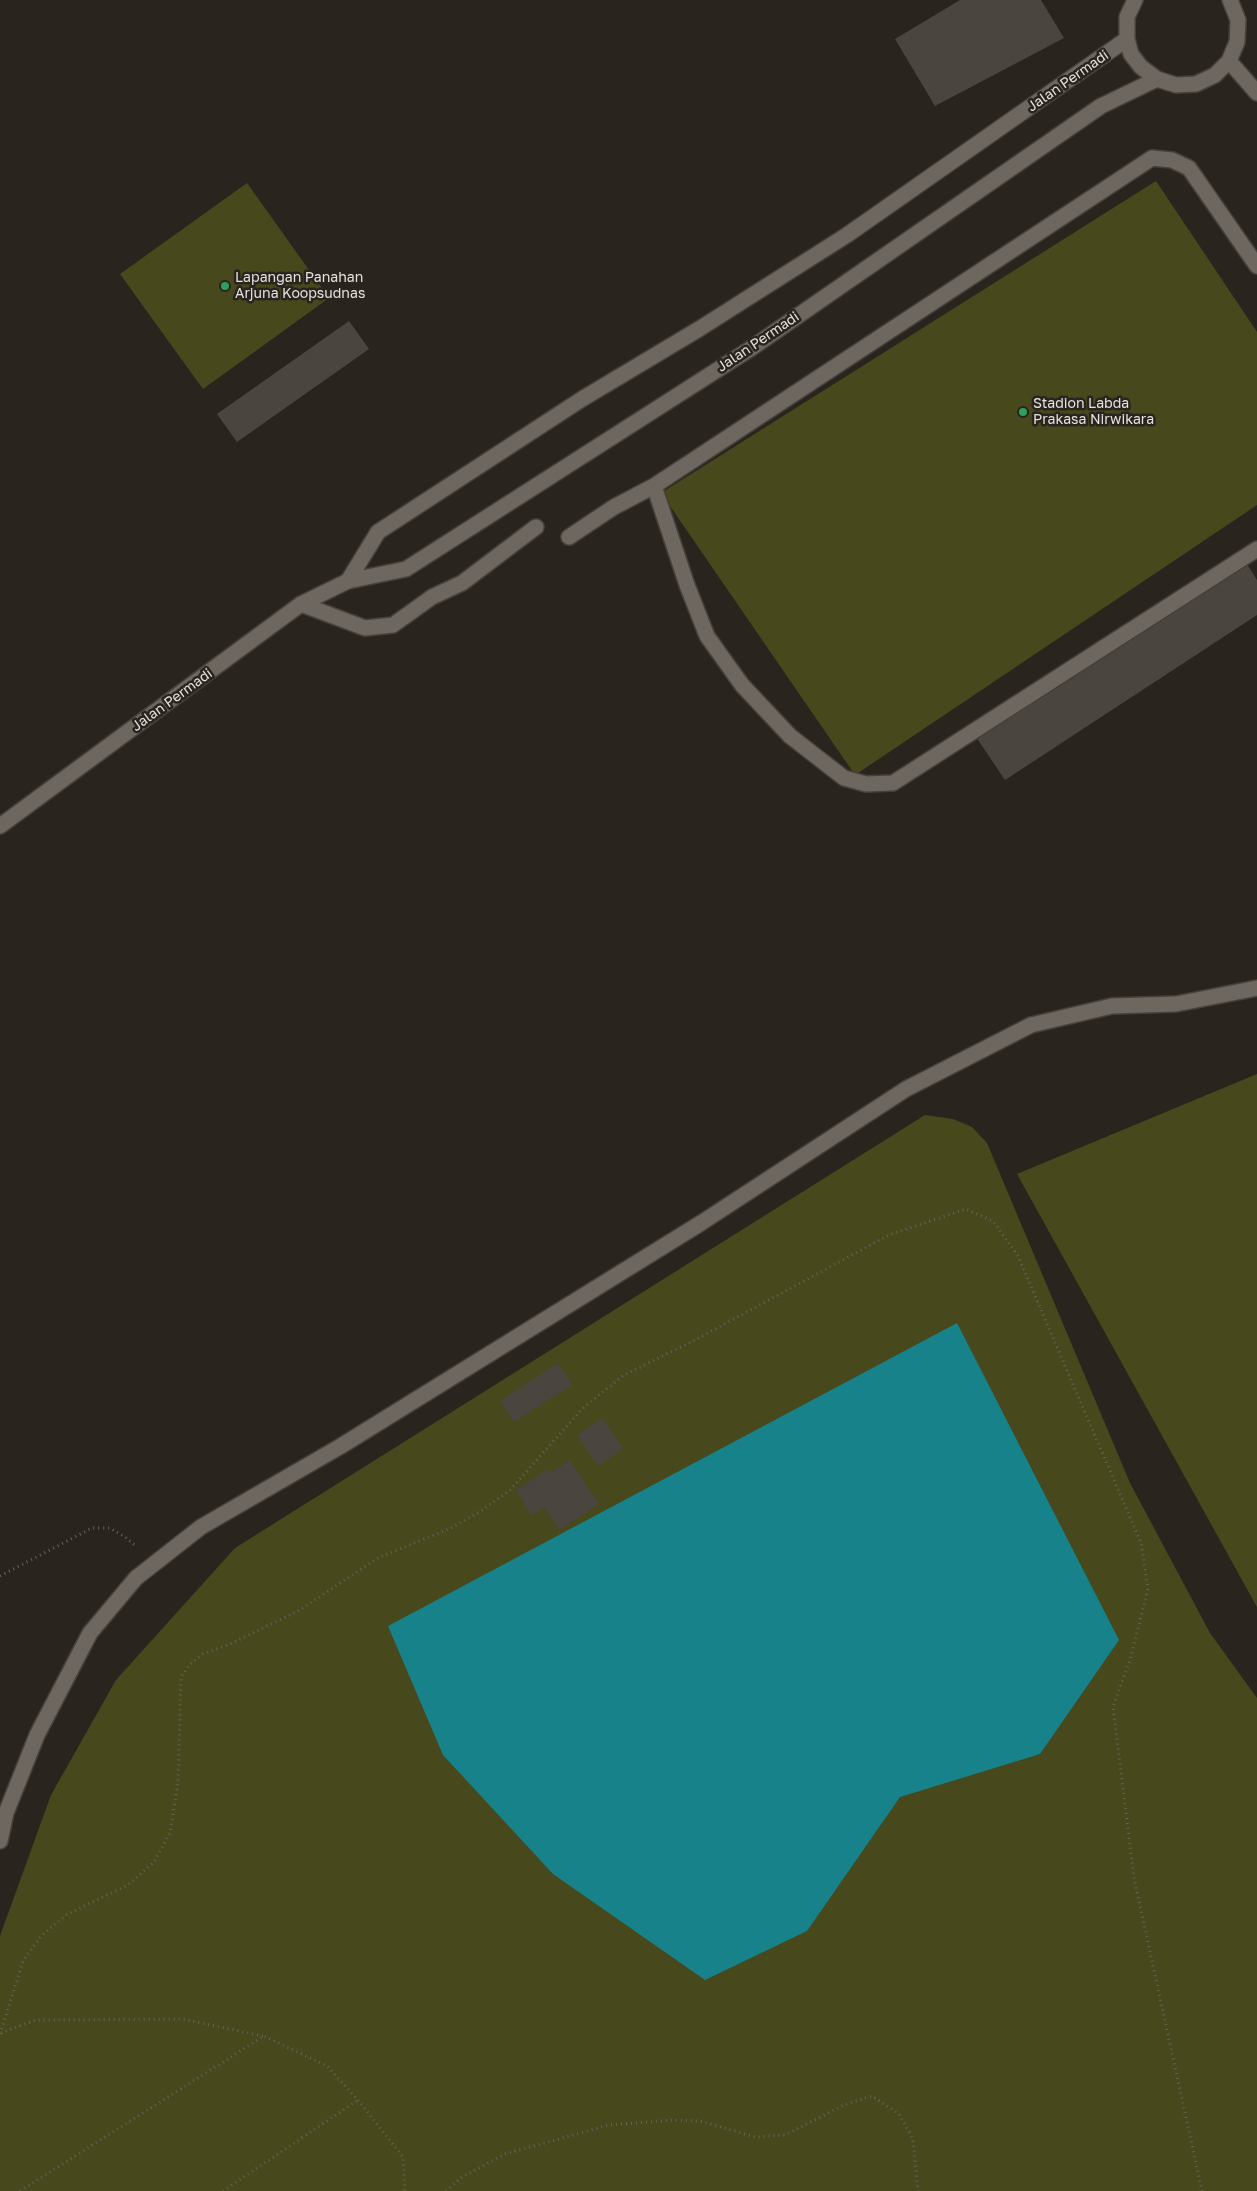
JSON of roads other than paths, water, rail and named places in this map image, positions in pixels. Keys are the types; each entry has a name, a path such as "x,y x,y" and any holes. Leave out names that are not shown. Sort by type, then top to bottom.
{"street":[{"path":"1135,0 1127,17 1127,39 1131,54 1141,67 1157,79 1176,85 1196,84 1215,75 1229,61 1237,42 1238,20 1230,0"},
{"name":"Jalan Permadi","path":"348,581 378,532 582,399 699,329 847,235 1127,39"},
{"path":"1229,61 1257,93"},
{"name":"Jalan Permadi","path":"0,826 301,604 348,581 406,569 750,349 1101,106 1157,79"},
{"path":"569,537 614,507 654,486 1152,158 1172,160 1189,168 1257,266"},
{"path":"654,486 706,636 742,685 790,736 844,778 866,784 893,783 1257,549"},
{"path":"301,604 366,628 393,625 432,597 462,583 536,527"},
{"path":"0,1841 6,1813 38,1735 90,1633 136,1578 201,1527 341,1446 693,1228 906,1089 1031,1025 1112,1006 1176,1004 1257,988"}],"water":[{"path":"957,1323 1119,1640 1040,1754 900,1797 807,1931 705,1980 553,1874 443,1755 388,1626"}],"place":[{"name":"Lapangan Panahan Arjuna Koopsudnas","path":"225,286"},
{"name":"Stadion Labda Prakasa Nirwikara","path":"1023,412"}]}
